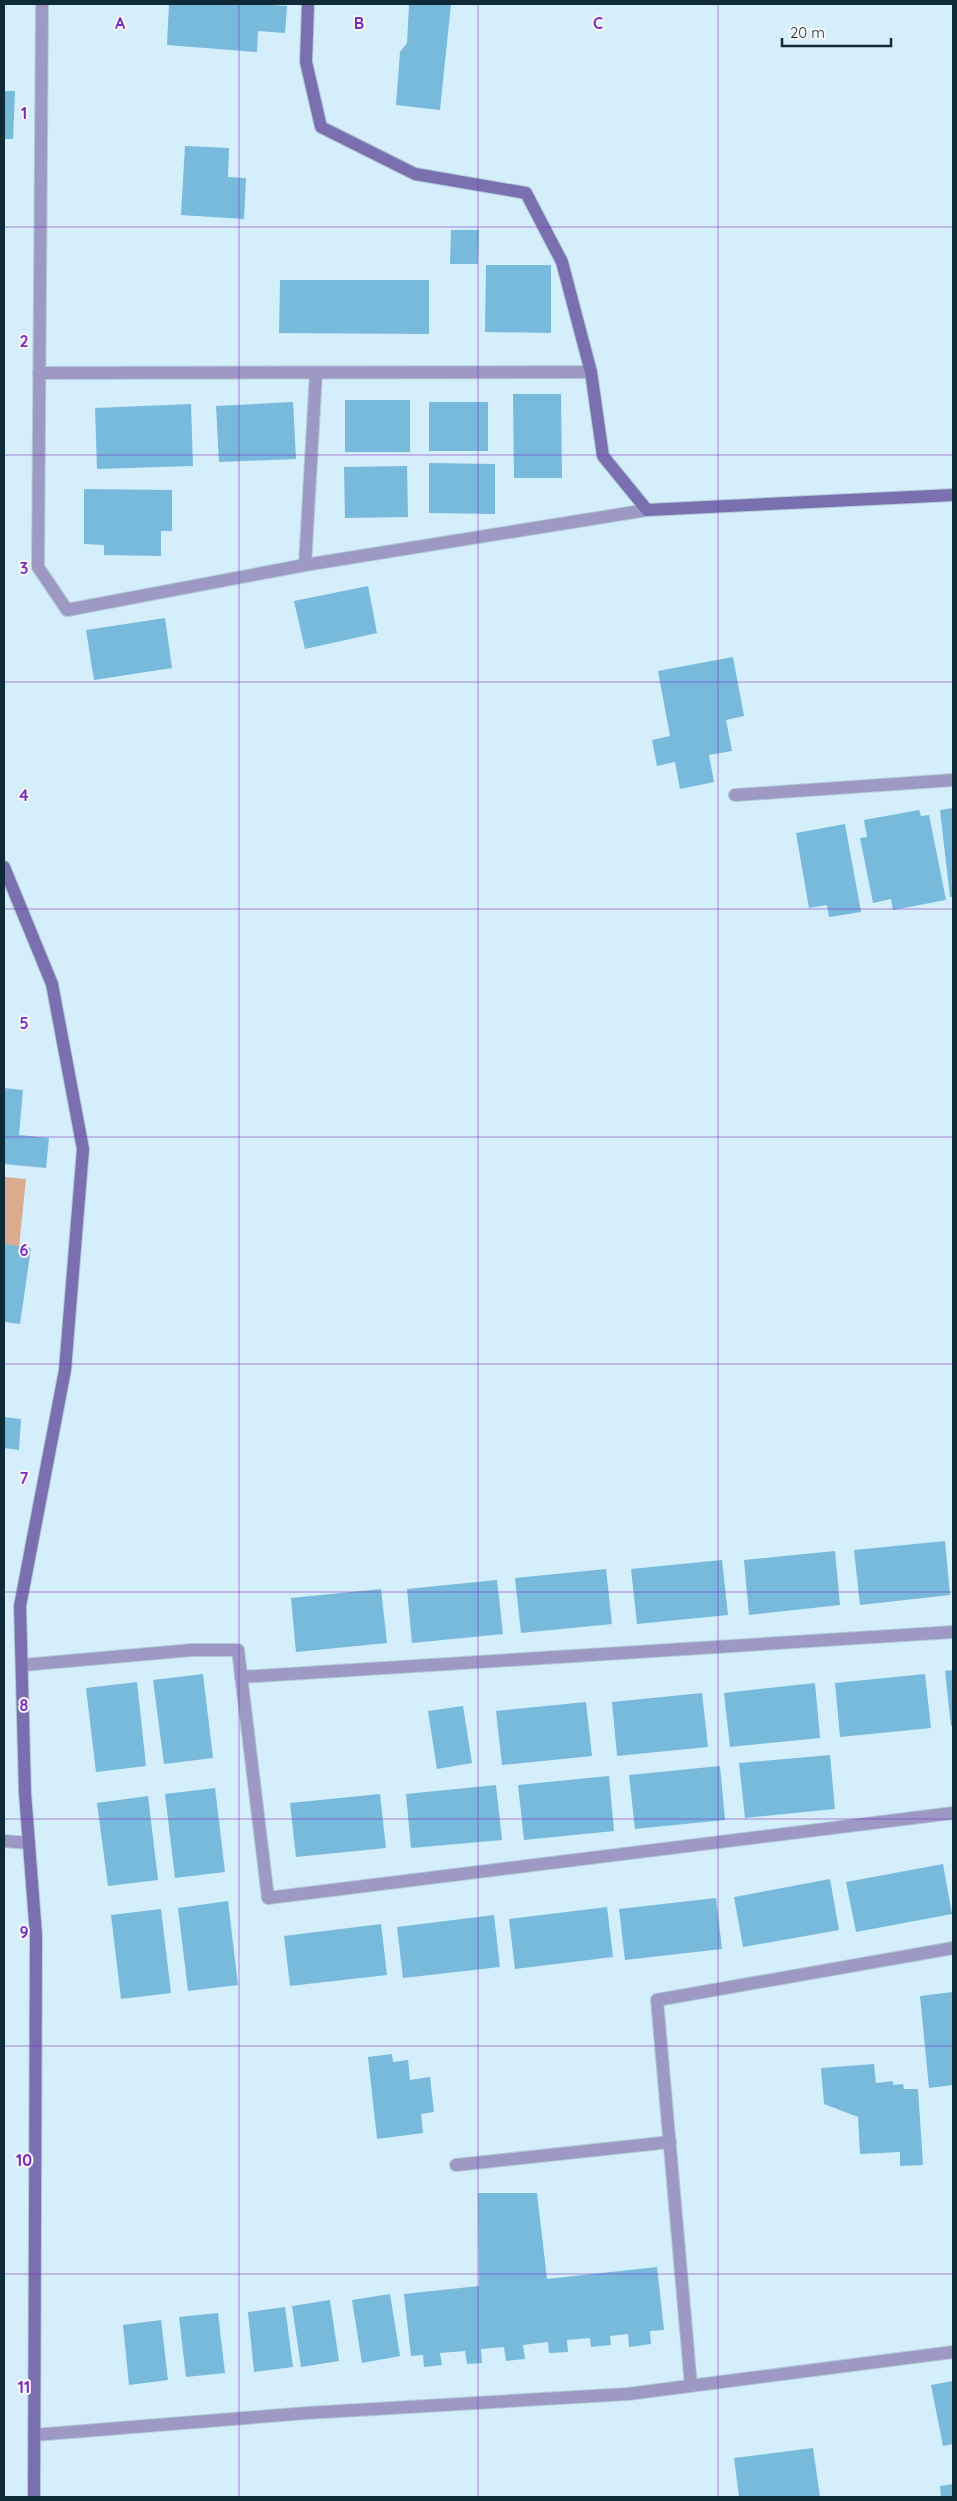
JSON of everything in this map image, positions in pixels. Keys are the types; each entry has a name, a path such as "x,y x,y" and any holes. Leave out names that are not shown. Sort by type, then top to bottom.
{"street":[{"path":"42,4 38,567 67,610 305,565 647,510 953,494"},
{"path":"308,4 306,62 321,127 415,174 526,193 562,262 591,372 603,456 647,510"},
{"path":"39,373 591,372"},
{"path":"305,565 316,373"},
{"path":"736,795 953,780"},
{"path":"4,867 52,984 83,1149 65,1370 20,1606 23,1665 24,1792 36,1935 34,2497"},
{"path":"241,1677 953,1632"},
{"path":"23,1665 192,1650 238,1650 268,1898 953,1813"},
{"path":"4,1841 28,1842"},
{"path":"691,2386 657,2000 953,1948"},
{"path":"456,2165 670,2142"},
{"path":"34,2435 307,2413 628,2394 953,2352"}],"shaded area":[{"path":"4,1177 26,1179 19,1247 4,1245"}],"building":[{"path":"169,4 260,4 287,6 285,33 258,31 257,52 167,45"},
{"path":"409,4 451,4 440,110 396,105 400,52 407,43"},
{"path":"4,91 15,91 13,139 4,139"},
{"path":"185,146 229,148 228,177 246,178 244,219 181,215"},
{"path":"451,230 479,230 478,264 450,264"},
{"path":"486,265 551,265 551,333 485,332"},
{"path":"280,280 429,280 429,334 279,333"},
{"path":"513,394 561,394 562,478 514,478"},
{"path":"345,400 410,400 410,452 345,452"},
{"path":"293,402 296,459 219,462 216,406"},
{"path":"429,402 488,402 488,451 429,451"},
{"path":"191,404 193,466 97,469 95,408"},
{"path":"429,463 495,464 495,514 429,513"},
{"path":"407,466 408,517 345,518 344,467"},
{"path":"84,489 172,490 172,531 161,531 161,556 104,555 104,545 84,544"},
{"path":"368,586 377,633 305,649 294,601"},
{"path":"165,618 172,668 94,680 86,630"},
{"path":"733,657 744,716 726,720 732,751 709,755 714,782 680,789 675,762 657,766 652,740 670,736 658,671"},
{"path":"953,808 953,897 950,897 940,810"},
{"path":"919,810 921,816 929,815 946,900 893,910 891,899 873,903 860,838 867,837 864,820"},
{"path":"845,824 861,912 829,917 827,905 809,908 796,833"},
{"path":"4,1088 23,1090 19,1135 49,1138 46,1168 4,1164"},
{"path":"4,1244 31,1248 20,1324 4,1322"},
{"path":"4,1417 21,1419 19,1450 4,1448"},
{"path":"945,1541 950,1595 860,1605 854,1550"},
{"path":"835,1551 840,1605 749,1615 744,1560"},
{"path":"722,1560 728,1615 637,1624 631,1569"},
{"path":"606,1569 612,1624 521,1633 515,1578"},
{"path":"497,1580 503,1634 412,1643 407,1589"},
{"path":"381,1589 387,1643 296,1652 291,1598"},
{"path":"953,1670 953,1726 951,1726 945,1671"},
{"path":"203,1674 213,1758 164,1764 153,1680"},
{"path":"925,1674 931,1728 840,1737 835,1683"},
{"path":"137,1682 146,1766 96,1772 86,1688"},
{"path":"815,1683 820,1738 730,1747 724,1693"},
{"path":"702,1693 708,1747 617,1756 612,1702"},
{"path":"586,1702 592,1756 502,1765 496,1711"},
{"path":"463,1706 472,1763 437,1769 428,1711"},
{"path":"830,1755 835,1809 745,1818 739,1763"},
{"path":"720,1766 725,1820 635,1829 629,1775"},
{"path":"609,1776 614,1831 524,1840 518,1785"},
{"path":"496,1785 502,1840 411,1848 406,1794"},
{"path":"215,1788 225,1872 175,1878 165,1794"},
{"path":"380,1794 386,1848 296,1857 290,1803"},
{"path":"148,1796 158,1880 108,1886 97,1803"},
{"path":"943,1864 952,1914 856,1932 846,1882"},
{"path":"830,1879 839,1930 743,1947 734,1897"},
{"path":"716,1898 722,1949 625,1960 619,1909"},
{"path":"228,1901 238,1985 188,1991 178,1908"},
{"path":"607,1907 613,1957 515,1969 509,1919"},
{"path":"161,1909 171,1993 121,1999 111,1915"},
{"path":"494,1915 500,1967 403,1978 397,1927"},
{"path":"381,1924 387,1975 290,1986 284,1936"},
{"path":"953,1992 953,2085 929,2088 920,1996"},
{"path":"392,2054 393,2062 408,2060 410,2080 430,2077 434,2112 421,2114 423,2133 377,2139 368,2057"},
{"path":"874,2064 876,2083 893,2081 893,2085 903,2084 904,2089 918,2089 923,2165 900,2166 900,2152 860,2154 858,2117 824,2104 821,2068"},
{"path":"478,2193 537,2193 547,2279 657,2267 664,2330 650,2331 651,2344 629,2347 628,2334 610,2336 611,2345 591,2347 590,2338 567,2340 568,2352 549,2353 548,2342 523,2345 525,2359 506,2361 504,2347 481,2349 482,2363 467,2364 465,2351 440,2353 442,2365 424,2367 423,2355 411,2356 404,2294 479,2286"},
{"path":"390,2294 400,2356 362,2363 352,2300"},
{"path":"330,2300 339,2361 301,2367 292,2306"},
{"path":"285,2307 293,2367 254,2372 248,2312"},
{"path":"218,2313 225,2373 186,2377 179,2317"},
{"path":"161,2320 168,2380 129,2385 123,2325"},
{"path":"953,2381 953,2444 943,2446 931,2385"},
{"path":"813,2448 820,2497 739,2497 734,2458"},
{"path":"953,2484 953,2497 941,2497 940,2486"}]}
